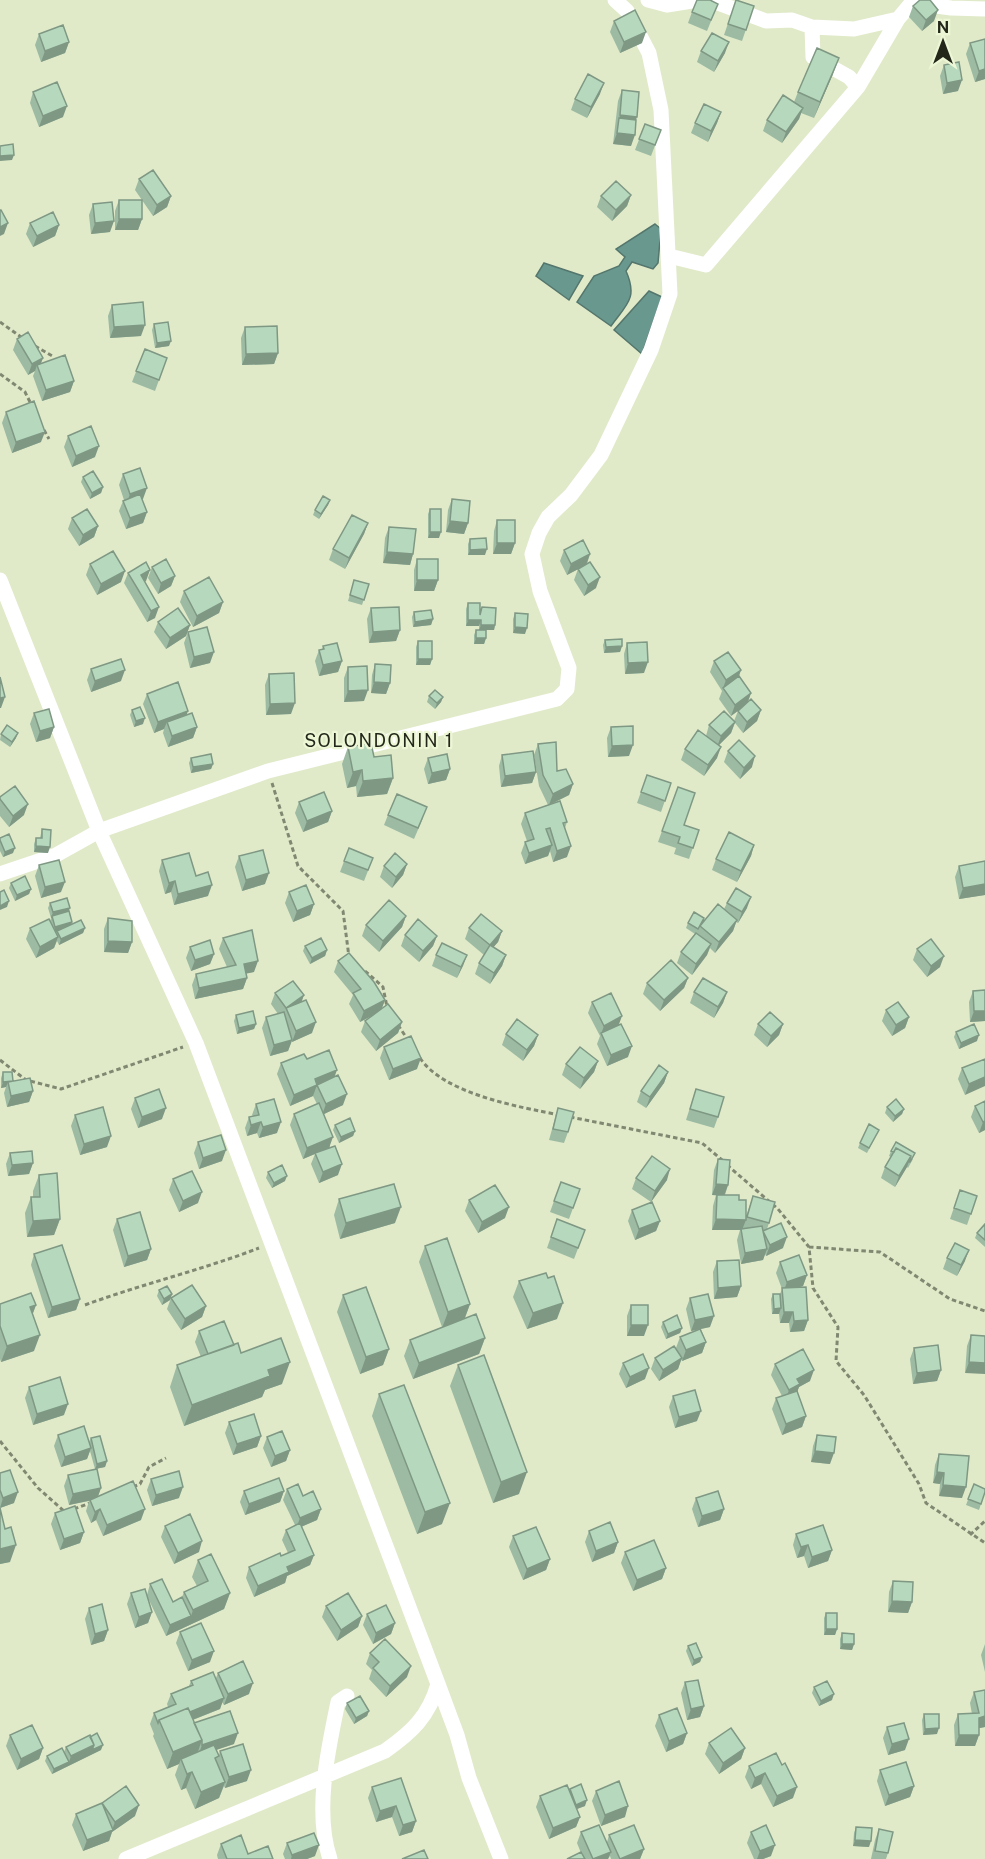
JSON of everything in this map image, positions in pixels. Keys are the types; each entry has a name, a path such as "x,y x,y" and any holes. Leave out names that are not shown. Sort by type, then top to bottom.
{"street":[{"path":"0,874 56,855 99,831 268,771 557,699 567,688 569,668 540,591 532,554 538,533 548,517 571,495 601,455 651,350 670,294 661,110 649,53 627,11 615,0"},
{"path":"648,0 667,5 698,0"},
{"path":"710,0 766,21 792,20 812,27 854,29 898,19"},
{"path":"669,256 706,265 858,87 898,19 913,1 951,8 985,9"},
{"path":"812,27 813,57 849,77 858,87"},
{"path":"0,580 99,831 196,1043 438,1684 457,1735 469,1778 501,1859"},
{"path":"126,1859 385,1751 411,1733 428,1714 438,1684"},
{"path":"330,1859 324,1842 322,1802 338,1702 347,1696"}],"path":[{"path":"0,322 25,339"},
{"path":"34,345 54,357"},
{"path":"0,374 25,392 34,411"},
{"path":"39,421 49,440"},
{"path":"268,771 298,866 343,911 348,957 383,987 387,1009"},
{"path":"394,1019 427,1069 455,1086 523,1107 702,1143 778,1209 809,1247 813,1288 838,1328 836,1361 864,1395 918,1484 926,1503 985,1543"},
{"path":"0,1060 26,1080 61,1089 196,1043"},
{"path":"85,1305 130,1288 207,1269 272,1243"},
{"path":"809,1247 880,1252 950,1299 985,1311"},
{"path":"0,1441 38,1488 66,1513 98,1500"},
{"path":"130,1488 140,1484 149,1467 166,1458"},
{"path":"970,1535 985,1521"}],"water":[{"path":"655,224 661,229 658,263 653,269 632,262 626,271 631,294 626,306 611,326 577,302 594,276 619,266 625,257 616,249"},
{"path":"544,263 583,276 569,300 536,276"},
{"path":"649,291 662,297 642,354 614,330"}],"building":[{"path":"697,0 710,0 718,4 711,20 692,12"},
{"path":"736,0 754,6 746,30 728,24"},
{"path":"920,0 930,0 938,10 926,20 913,6"},
{"path":"635,10 646,32 624,42 614,21"},
{"path":"63,25 69,42 45,51 39,34"},
{"path":"712,33 729,42 718,61 701,51"},
{"path":"985,39 985,69 979,71 970,43"},
{"path":"817,48 839,58 820,102 798,92"},
{"path":"959,62 962,80 947,83 944,65"},
{"path":"588,74 604,83 591,107 575,99"},
{"path":"57,82 67,106 43,116 33,92"},
{"path":"622,90 639,92 637,117 620,115"},
{"path":"783,95 803,108 786,132 767,120"},
{"path":"704,104 721,112 711,131 695,123"},
{"path":"619,118 636,120 635,135 617,133"},
{"path":"645,124 661,130 655,145 639,139"},
{"path":"13,144 14,155 0,156 0,146"},
{"path":"153,170 171,196 157,205 139,179"},
{"path":"616,181 631,195 616,210 601,196"},
{"path":"119,200 142,200 142,219 119,219"},
{"path":"112,202 114,221 95,223 93,204"},
{"path":"0,210 8,223 0,227"},
{"path":"53,212 59,225 37,236 30,223"},
{"path":"143,302 145,325 114,327 112,305"},
{"path":"168,322 171,341 157,343 154,324"},
{"path":"277,326 278,353 246,354 245,327"},
{"path":"28,332 43,358 32,364 17,339"},
{"path":"145,349 167,358 159,380 136,371"},
{"path":"65,355 74,381 46,390 37,365"},
{"path":"34,401 45,432 16,442 6,412"},
{"path":"91,426 99,446 76,456 68,436"},
{"path":"140,468 147,488 130,494 123,474"},
{"path":"93,471 103,487 92,493 83,477"},
{"path":"140,494 147,512 130,518 123,501"},
{"path":"323,496 330,500 321,514 315,510"},
{"path":"452,499 470,501 468,523 450,521"},
{"path":"87,509 98,526 83,535 72,518"},
{"path":"430,509 441,509 441,532 430,532"},
{"path":"352,515 368,523 349,558 333,549"},
{"path":"497,520 515,520 515,543 497,543"},
{"path":"389,527 416,529 413,554 387,552"},
{"path":"486,538 487,549 470,550 470,539"},
{"path":"583,540 590,554 571,564 564,550"},
{"path":"113,551 125,571 101,584 90,564"},
{"path":"166,559 175,576 161,583 152,567"},
{"path":"417,559 438,559 438,580 417,580"},
{"path":"146,562 150,570 141,575 159,607 151,611 128,573"},
{"path":"590,562 600,577 588,585 578,569"},
{"path":"209,577 223,602 197,616 184,591"},
{"path":"354,580 369,584 364,600 350,595"},
{"path":"468,603 480,603 480,615 482,607 496,608 495,625 481,625 481,620 468,620"},
{"path":"399,607 400,630 373,632 371,608"},
{"path":"178,608 190,625 170,638 158,622"},
{"path":"431,610 433,619 415,622 414,612"},
{"path":"515,613 528,614 527,628 515,627"},
{"path":"207,627 214,652 194,657 188,632"},
{"path":"476,630 486,630 486,638 476,638"},
{"path":"622,639 622,646 606,647 605,640"},
{"path":"418,641 432,641 432,659 418,659"},
{"path":"647,642 648,662 628,663 627,643"},
{"path":"337,643 342,661 323,665 319,650 324,649 323,646"},
{"path":"728,652 741,670 726,680 714,661"},
{"path":"121,659 125,670 95,681 91,669"},
{"path":"375,664 391,665 390,683 374,682"},
{"path":"367,666 368,690 348,691 348,667"},
{"path":"294,673 295,703 270,704 269,674"},
{"path":"739,676 751,693 735,705 723,688"},
{"path":"0,677 5,697 0,698"},
{"path":"178,682 188,711 158,722 147,694"},
{"path":"435,690 443,697 437,703 429,696"},
{"path":"751,699 761,710 747,722 738,711"},
{"path":"140,707 145,718 136,721 132,710"},
{"path":"49,709 54,727 40,731 34,713"},
{"path":"724,711 735,722 721,736 709,725"},
{"path":"192,713 197,727 172,736 167,722"},
{"path":"7,725 18,733 12,742 1,734"},
{"path":"633,726 633,745 612,746 611,727"},
{"path":"698,730 721,747 708,765 685,749"},
{"path":"739,740 755,756 744,768 728,751"},
{"path":"556,742 557,771 566,769 573,784 553,794 543,775 538,744"},
{"path":"371,743 374,757 391,755 393,778 363,781 362,770 353,772 348,747"},
{"path":"533,751 536,772 505,776 502,755"},
{"path":"211,754 213,764 193,767 191,758"},
{"path":"447,754 450,769 432,773 428,758"},
{"path":"647,775 671,783 665,801 641,792"},
{"path":"15,786 28,804 13,816 0,797"},
{"path":"678,787 695,793 684,825 699,830 693,848 678,843 680,837 662,831"},
{"path":"324,792 332,811 307,821 299,802"},
{"path":"397,794 427,807 418,828 388,815"},
{"path":"560,801 567,822 563,823 571,846 557,851 550,828 546,829 552,845 529,853 525,842 534,839 525,813"},
{"path":"42,829 51,830 50,847 36,846 36,838 42,838"},
{"path":"729,832 754,845 741,871 716,859"},
{"path":"9,834 15,848 5,852 0,838"},
{"path":"349,848 373,858 368,870 344,861"},
{"path":"263,850 269,873 246,880 239,856"},
{"path":"189,853 196,876 208,872 212,885 178,894 175,881 169,883 162,860"},
{"path":"395,853 407,864 396,877 384,866"},
{"path":"59,860 65,882 45,887 39,865"},
{"path":"985,861 985,884 963,888 959,866"},
{"path":"25,876 31,889 17,895 11,883"},
{"path":"306,885 314,904 297,911 289,892"},
{"path":"736,888 751,897 742,912 727,903"},
{"path":"4,890 9,901 0,906 0,892"},
{"path":"67,898 70,908 53,912 50,903"},
{"path":"389,900 406,916 383,941 366,925"},
{"path":"718,904 737,920 719,942 700,926"},
{"path":"69,911 72,922 55,927 52,916"},
{"path":"694,912 704,918 698,929 688,923"},
{"path":"481,914 502,931 490,945 469,928"},
{"path":"108,918 132,921 132,942 108,941"},
{"path":"49,919 58,937 40,947 30,928"},
{"path":"418,919 437,936 423,951 405,935"},
{"path":"81,920 85,928 61,939 57,931"},
{"path":"252,930 258,961 244,964 247,978 199,988 196,974 236,965 223,938"},
{"path":"696,933 711,944 696,964 681,952"},
{"path":"321,938 327,950 312,958 305,946"},
{"path":"931,939 944,956 931,966 917,949"},
{"path":"210,940 214,954 195,960 190,947"},
{"path":"442,943 467,955 461,967 436,955"},
{"path":"490,945 506,955 494,973 479,963"},
{"path":"349,953 374,982 385,1000 364,1011 353,993 361,989 338,961"},
{"path":"671,960 688,978 664,1000 647,983"},
{"path":"703,978 727,992 718,1007 694,992"},
{"path":"293,981 304,995 286,1008 275,993"},
{"path":"985,990 985,1011 974,1011 973,991"},
{"path":"611,993 622,1016 604,1026 592,1002"},
{"path":"306,1000 316,1022 296,1031 286,1008"},
{"path":"898,1002 909,1017 896,1025 886,1010"},
{"path":"388,1004 402,1022 380,1040 365,1021"},
{"path":"253,1011 256,1024 239,1028 236,1015"},
{"path":"284,1012 292,1040 274,1045 266,1017"},
{"path":"770,1012 783,1024 771,1036 758,1024"},
{"path":"517,1019 538,1035 527,1050 506,1034"},
{"path":"621,1024 632,1046 611,1055 601,1033"},
{"path":"974,1024 979,1035 961,1043 956,1032"},
{"path":"411,1036 421,1058 393,1069 384,1047"},
{"path":"580,1047 598,1061 584,1078 566,1064"},
{"path":"329,1050 337,1070 315,1079 317,1085 294,1095 281,1063 304,1054 307,1059"},
{"path":"985,1059 985,1077 969,1084 962,1068"},
{"path":"659,1065 668,1072 650,1097 641,1091"},
{"path":"3,1072 12,1072 13,1081 3,1082"},
{"path":"338,1075 347,1094 326,1104 317,1085"},
{"path":"30,1078 33,1091 11,1096 8,1082"},
{"path":"159,1089 166,1108 142,1117 135,1098"},
{"path":"696,1089 724,1097 718,1117 690,1109"},
{"path":"274,1099 281,1122 263,1127 261,1122 251,1125 249,1117 259,1115 256,1104"},
{"path":"896,1099 904,1109 895,1116 887,1107"},
{"path":"985,1101 985,1121 983,1122 975,1106"},
{"path":"319,1103 333,1137 307,1148 294,1114"},
{"path":"103,1107 111,1136 84,1144 75,1115"},
{"path":"558,1108 574,1112 568,1132 553,1129"},
{"path":"350,1118 355,1131 341,1137 335,1125"},
{"path":"869,1124 879,1130 869,1148 860,1143"},
{"path":"221,1135 226,1150 203,1158 198,1142"},
{"path":"896,1142 915,1153 910,1162 911,1156 896,1148 894,1152 891,1151"},
{"path":"335,1146 342,1164 323,1172 315,1153"},
{"path":"896,1148 911,1156 899,1176 885,1167"},
{"path":"32,1151 33,1163 12,1165 10,1153"},
{"path":"652,1156 670,1169 655,1191 636,1178"},
{"path":"718,1159 730,1160 728,1185 716,1184"},
{"path":"282,1165 287,1176 274,1183 268,1172"},
{"path":"192,1171 202,1192 183,1201 173,1179"},
{"path":"57,1173 60,1219 33,1221 31,1197 40,1197 39,1175"},
{"path":"561,1182 580,1189 573,1208 554,1201"},
{"path":"394,1184 401,1207 346,1223 339,1199"},
{"path":"495,1185 509,1207 482,1222 469,1200"},
{"path":"960,1190 977,1196 971,1214 954,1208"},
{"path":"717,1195 739,1195 739,1200 746,1200 746,1220 716,1219"},
{"path":"753,1196 775,1202 769,1223 747,1217"},
{"path":"652,1202 660,1221 639,1229 632,1210"},
{"path":"140,1212 151,1249 128,1256 117,1219"},
{"path":"557,1219 585,1230 578,1248 551,1237"},
{"path":"781,1223 787,1237 770,1245 763,1231"},
{"path":"985,1224 985,1240 977,1233"},
{"path":"762,1226 767,1249 745,1253 741,1229"},
{"path":"447,1238 470,1304 448,1312 425,1246"},
{"path":"955,1243 969,1250 961,1265 947,1258"},
{"path":"62,1245 80,1299 52,1307 34,1254"},
{"path":"799,1255 807,1275 787,1282 780,1262"},
{"path":"739,1260 741,1286 718,1288 717,1261"},
{"path":"546,1273 548,1278 554,1276 563,1303 533,1313 519,1281"},
{"path":"192,1285 206,1306 185,1319 171,1298"},
{"path":"167,1286 172,1294 164,1299 159,1290"},
{"path":"366,1287 389,1349 366,1357 343,1295"},
{"path":"806,1287 808,1320 794,1321 793,1312 784,1312 782,1288"},
{"path":"31,1293 36,1305 30,1307 40,1335 7,1346 0,1326 0,1304"},
{"path":"708,1294 714,1316 695,1320 690,1298"},
{"path":"773,1294 780,1294 781,1308 774,1309"},
{"path":"631,1305 648,1305 648,1325 631,1325"},
{"path":"476,1314 485,1338 419,1363 410,1340"},
{"path":"677,1315 682,1328 668,1334 663,1322"},
{"path":"224,1321 234,1345 208,1354 199,1331"},
{"path":"700,1329 706,1342 686,1350 680,1337"},
{"path":"971,1335 985,1336 985,1363 969,1362"},
{"path":"281,1338 290,1362 268,1370 270,1376 192,1405 177,1365 238,1343 241,1353"},
{"path":"938,1345 941,1370 917,1373 914,1348"},
{"path":"674,1346 682,1358 663,1370 655,1358"},
{"path":"803,1349 814,1370 797,1379 800,1384 789,1390 775,1364"},
{"path":"643,1354 649,1368 630,1377 623,1363"},
{"path":"484,1355 527,1472 501,1482 458,1365"},
{"path":"60,1377 68,1404 37,1414 29,1387"},
{"path":"404,1385 450,1503 425,1512 379,1394"},
{"path":"695,1390 701,1411 679,1417 673,1396"},
{"path":"797,1391 806,1416 786,1424 776,1398"},
{"path":"254,1414 261,1436 237,1444 229,1422"},
{"path":"84,1426 91,1448 65,1457 58,1435"},
{"path":"282,1431 290,1450 275,1456 267,1437"},
{"path":"817,1435 836,1437 834,1453 815,1451"},
{"path":"100,1436 107,1461 97,1464 91,1438"},
{"path":"939,1454 969,1456 966,1487 943,1485 944,1473 937,1472"},
{"path":"97,1469 101,1488 73,1494 68,1475"},
{"path":"10,1470 18,1492 3,1498 0,1490 0,1473"},
{"path":"179,1471 183,1487 156,1495 151,1479"},
{"path":"279,1478 284,1491 249,1504 244,1491"},
{"path":"133,1481 145,1509 107,1525 100,1509 95,1512 90,1500"},
{"path":"298,1484 303,1496 313,1491 321,1509 300,1518 287,1489"},
{"path":"974,1484 985,1489 981,1504 968,1499"},
{"path":"718,1491 724,1509 702,1516 696,1498"},
{"path":"75,1506 84,1532 64,1539 55,1513"},
{"path":"0,1508 5,1529 11,1527 16,1545 0,1549"},
{"path":"190,1514 202,1541 178,1553 165,1526"},
{"path":"610,1522 618,1542 596,1551 589,1531"},
{"path":"300,1523 314,1555 287,1567 289,1572 258,1586 249,1567 280,1553 281,1556 295,1550 286,1530"},
{"path":"823,1525 832,1550 812,1557 808,1545 801,1547 796,1534"},
{"path":"536,1527 550,1559 527,1569 513,1536"},
{"path":"654,1540 666,1568 637,1580 625,1552"},
{"path":"211,1554 230,1593 193,1610 184,1592 208,1581 198,1560"},
{"path":"162,1579 173,1602 182,1597 191,1616 170,1625 150,1584"},
{"path":"893,1581 913,1582 912,1602 892,1601"},
{"path":"145,1589 152,1612 139,1617 131,1593"},
{"path":"348,1593 362,1616 341,1630 326,1606"},
{"path":"102,1604 108,1630 95,1634 89,1608"},
{"path":"386,1605 395,1623 376,1633 367,1614"},
{"path":"826,1613 837,1613 837,1629 826,1629"},
{"path":"201,1623 214,1651 192,1660 180,1632"},
{"path":"842,1633 854,1634 854,1644 842,1644"},
{"path":"385,1639 411,1666 390,1686 373,1668 379,1662 370,1653"},
{"path":"696,1643 702,1657 694,1660 688,1646"},
{"path":"243,1661 253,1683 228,1694 218,1673"},
{"path":"213,1672 224,1698 190,1712 188,1708 159,1720 158,1723 154,1713 176,1704 171,1694 193,1685 191,1681"},
{"path":"698,1680 704,1706 691,1709 685,1682"},
{"path":"827,1681 834,1694 821,1701 814,1687"},
{"path":"985,1690 985,1716 979,1718 979,1735 959,1735 958,1714 979,1713 974,1692"},
{"path":"360,1696 369,1711 356,1718 347,1703"},
{"path":"188,1708 202,1740 173,1752 159,1720"},
{"path":"677,1708 687,1733 669,1741 659,1715"},
{"path":"230,1711 238,1733 202,1745 194,1723"},
{"path":"924,1714 939,1714 939,1728 925,1729"},
{"path":"904,1723 909,1739 892,1744 887,1727"},
{"path":"32,1725 43,1748 21,1759 10,1735"},
{"path":"731,1728 745,1748 723,1763 709,1743"},
{"path":"97,1733 103,1745 92,1750 94,1745 90,1737"},
{"path":"90,1735 94,1745 71,1756 66,1747"},
{"path":"243,1744 251,1770 229,1777 220,1751"},
{"path":"214,1745 219,1756 215,1758 225,1782 201,1792 192,1772 187,1774 181,1759"},
{"path":"62,1748 69,1762 54,1769 47,1756"},
{"path":"776,1753 782,1765 785,1763 797,1787 777,1796 765,1773 755,1778 749,1766"},
{"path":"906,1762 914,1786 889,1795 880,1770"},
{"path":"401,1778 416,1821 403,1825 396,1806 380,1811 372,1787"},
{"path":"619,1781 628,1806 605,1815 596,1791"},
{"path":"581,1784 587,1800 576,1805 570,1789"},
{"path":"567,1785 580,1817 553,1828 540,1796"},
{"path":"126,1786 139,1805 115,1822 102,1803"},
{"path":"102,1803 113,1830 87,1840 76,1814"},
{"path":"599,1825 611,1852 593,1859 581,1832"},
{"path":"634,1825 644,1849 620,1859 609,1835"},
{"path":"766,1825 775,1845 760,1851 751,1832"},
{"path":"856,1827 872,1828 871,1841 855,1840"},
{"path":"879,1829 893,1832 888,1853 875,1851"},
{"path":"314,1833 319,1845 292,1855 287,1843"},
{"path":"241,1835 248,1854 268,1846 273,1859 227,1859 221,1844"},
{"path":"424,1850 428,1859 402,1859"},
{"path":"581,1852 585,1859 567,1859"}],"district":[{"name":"SOLONDONIN 1","path":"379,740"}]}
